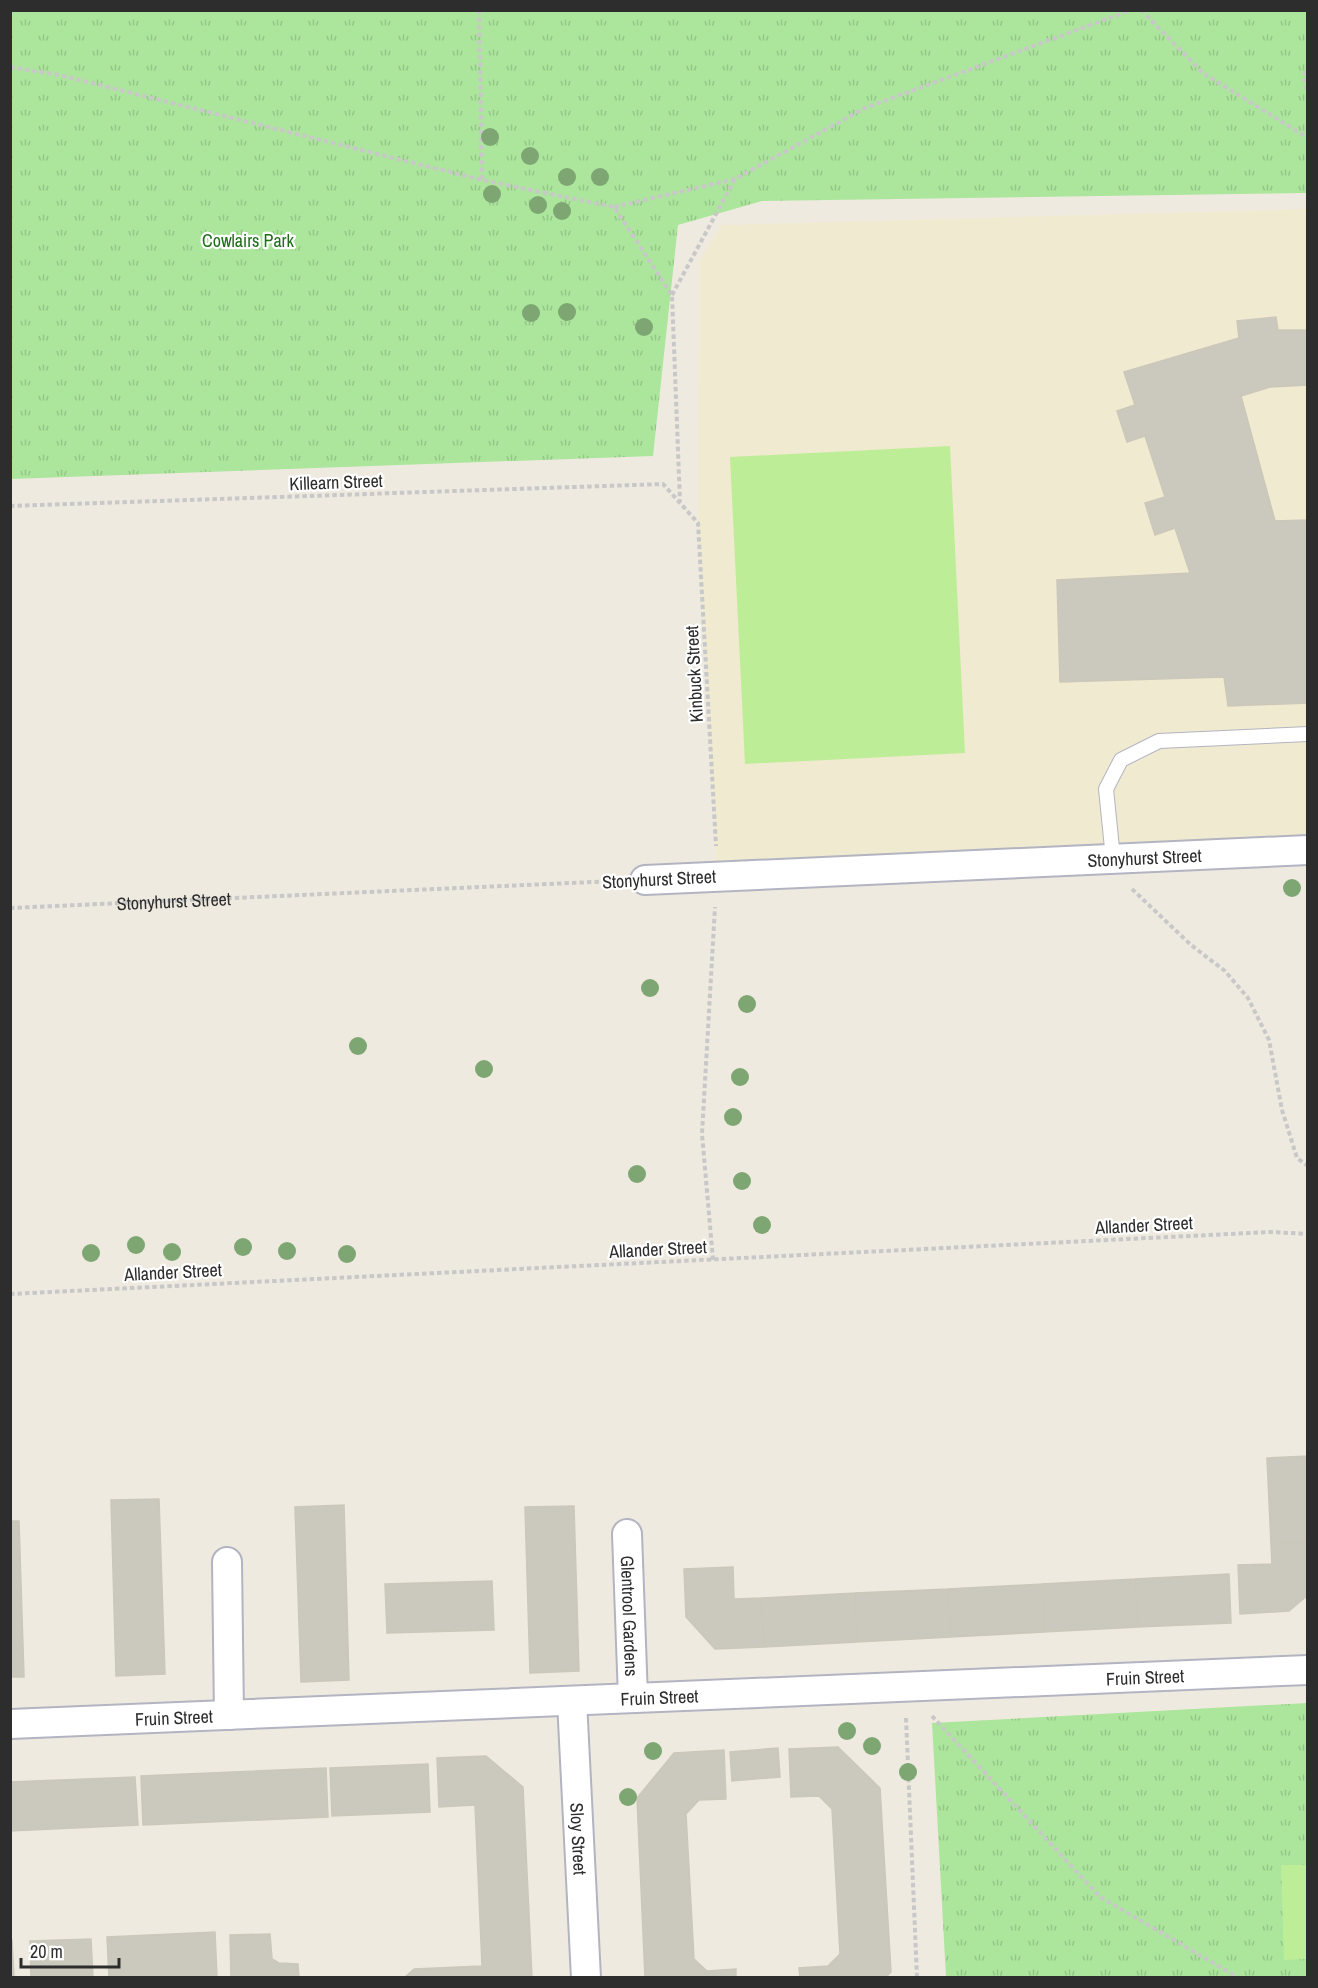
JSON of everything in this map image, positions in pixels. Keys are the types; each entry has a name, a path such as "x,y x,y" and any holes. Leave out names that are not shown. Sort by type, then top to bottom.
{"street":[{"name":"Stonyhurst Street","path":"645,880 1308,850"},
{"name":"Glentrool Gardens","path":"627,1534 633,1698"},
{"path":"227,1562 229,1715"},
{"name":"Fruin Street","path":"10,1724 1308,1670"},
{"name":"Sloy Street","path":"572,1701 586,1977"}],"lane":[{"path":"1113,858 1106,789 1121,760 1159,741 1308,734"}],"path":[{"path":"479,10 482,180"},
{"path":"10,67 59,75 482,180 614,207 735,179 865,108 1131,10"},
{"path":"1141,10 1203,73 1308,138"},
{"path":"1308,64 1304,77 1308,95"},
{"path":"680,503 672,295 735,179"},
{"path":"614,207 672,295"},
{"name":"Kinbuck Street","path":"663,484 698,523 716,816 717,876 702,1134 713,1260"},
{"name":"Killearn Street","path":"10,506 663,484"},
{"path":"1113,858 1135,894 1191,945 1225,971 1248,998 1269,1040 1282,1110 1297,1158 1308,1166"},
{"name":"Stonyhurst Street","path":"10,908 645,880"},
{"name":"Allander Street","path":"10,1294 1270,1232 1308,1234"},
{"path":"905,1687 917,1977"},
{"path":"905,1687 1100,1897 1239,1977"}],"shaded area":[{"path":"1307,209 1307,850 717,876 698,523 699,262 721,225"}],"green space":[{"name":"Cowlairs Park","path":"10,11 1307,11 1307,193 762,201 678,225 653,456 11,479"},
{"path":"950,446 965,753 745,764 730,457"},
{"path":"1307,1703 1307,1977 946,1977 932,1723"},
{"path":"1281,1865 1307,1865 1307,1959 1284,1960"}],"building":[{"path":"1276,317 1278,330 1308,330 1308,385 1270,387 1241,396 1275,521 1308,520 1308,703 1228,706 1224,677 1060,682 1057,580 1190,573 1175,528 1155,535 1145,503 1165,497 1145,436 1127,442 1117,411 1135,405 1124,372 1239,338 1237,321"},
{"path":"1308,1456 1308,1542 1271,1544 1267,1458"},
{"path":"159,1499 165,1674 116,1676 111,1500"},
{"path":"344,1505 349,1680 301,1682 295,1507"},
{"path":"574,1506 579,1671 530,1673 525,1507"},
{"path":"10,1521 19,1521 24,1677 10,1677"},
{"path":"1308,1542 1308,1595 1289,1611 1240,1614 1238,1565 1272,1564 1271,1544"},
{"path":"733,1567 734,1599 761,1598 764,1647 715,1649 686,1617 684,1569"},
{"path":"1229,1574 1231,1623 1138,1627 1135,1579"},
{"path":"1135,1579 1138,1627 1044,1632 1042,1584"},
{"path":"492,1581 494,1630 387,1633 385,1584"},
{"path":"1042,1584 1044,1632 951,1637 948,1589"},
{"path":"948,1589 951,1637 857,1642 855,1593"},
{"path":"855,1593 857,1642 764,1647 761,1598"},
{"path":"838,1747 880,1788 891,1972 885,1978 800,1978 799,1968 828,1966 840,1954 832,1809 819,1796 791,1797 789,1749"},
{"path":"778,1748 780,1777 732,1781 730,1752"},
{"path":"724,1750 726,1799 699,1800 686,1814 694,1959 707,1971 736,1969 736,1978 645,1978 637,1798 674,1753"},
{"path":"486,1756 523,1787 532,1978 404,1978 414,1969 482,1966 475,1805 439,1807 437,1758"},
{"path":"428,1764 430,1812 332,1816 330,1768"},
{"path":"326,1768 328,1817 143,1825 141,1776"},
{"path":"135,1777 138,1825 10,1831 10,1782"},
{"path":"215,1932 217,1978 109,1978 107,1937"},
{"path":"270,1934 272,1959 279,1963 298,1964 299,1978 231,1978 230,1935"},
{"path":"91,1939 93,1978 31,1978 30,1941"},
{"path":"10,1940 12,1940 14,1978 10,1978"}]}
